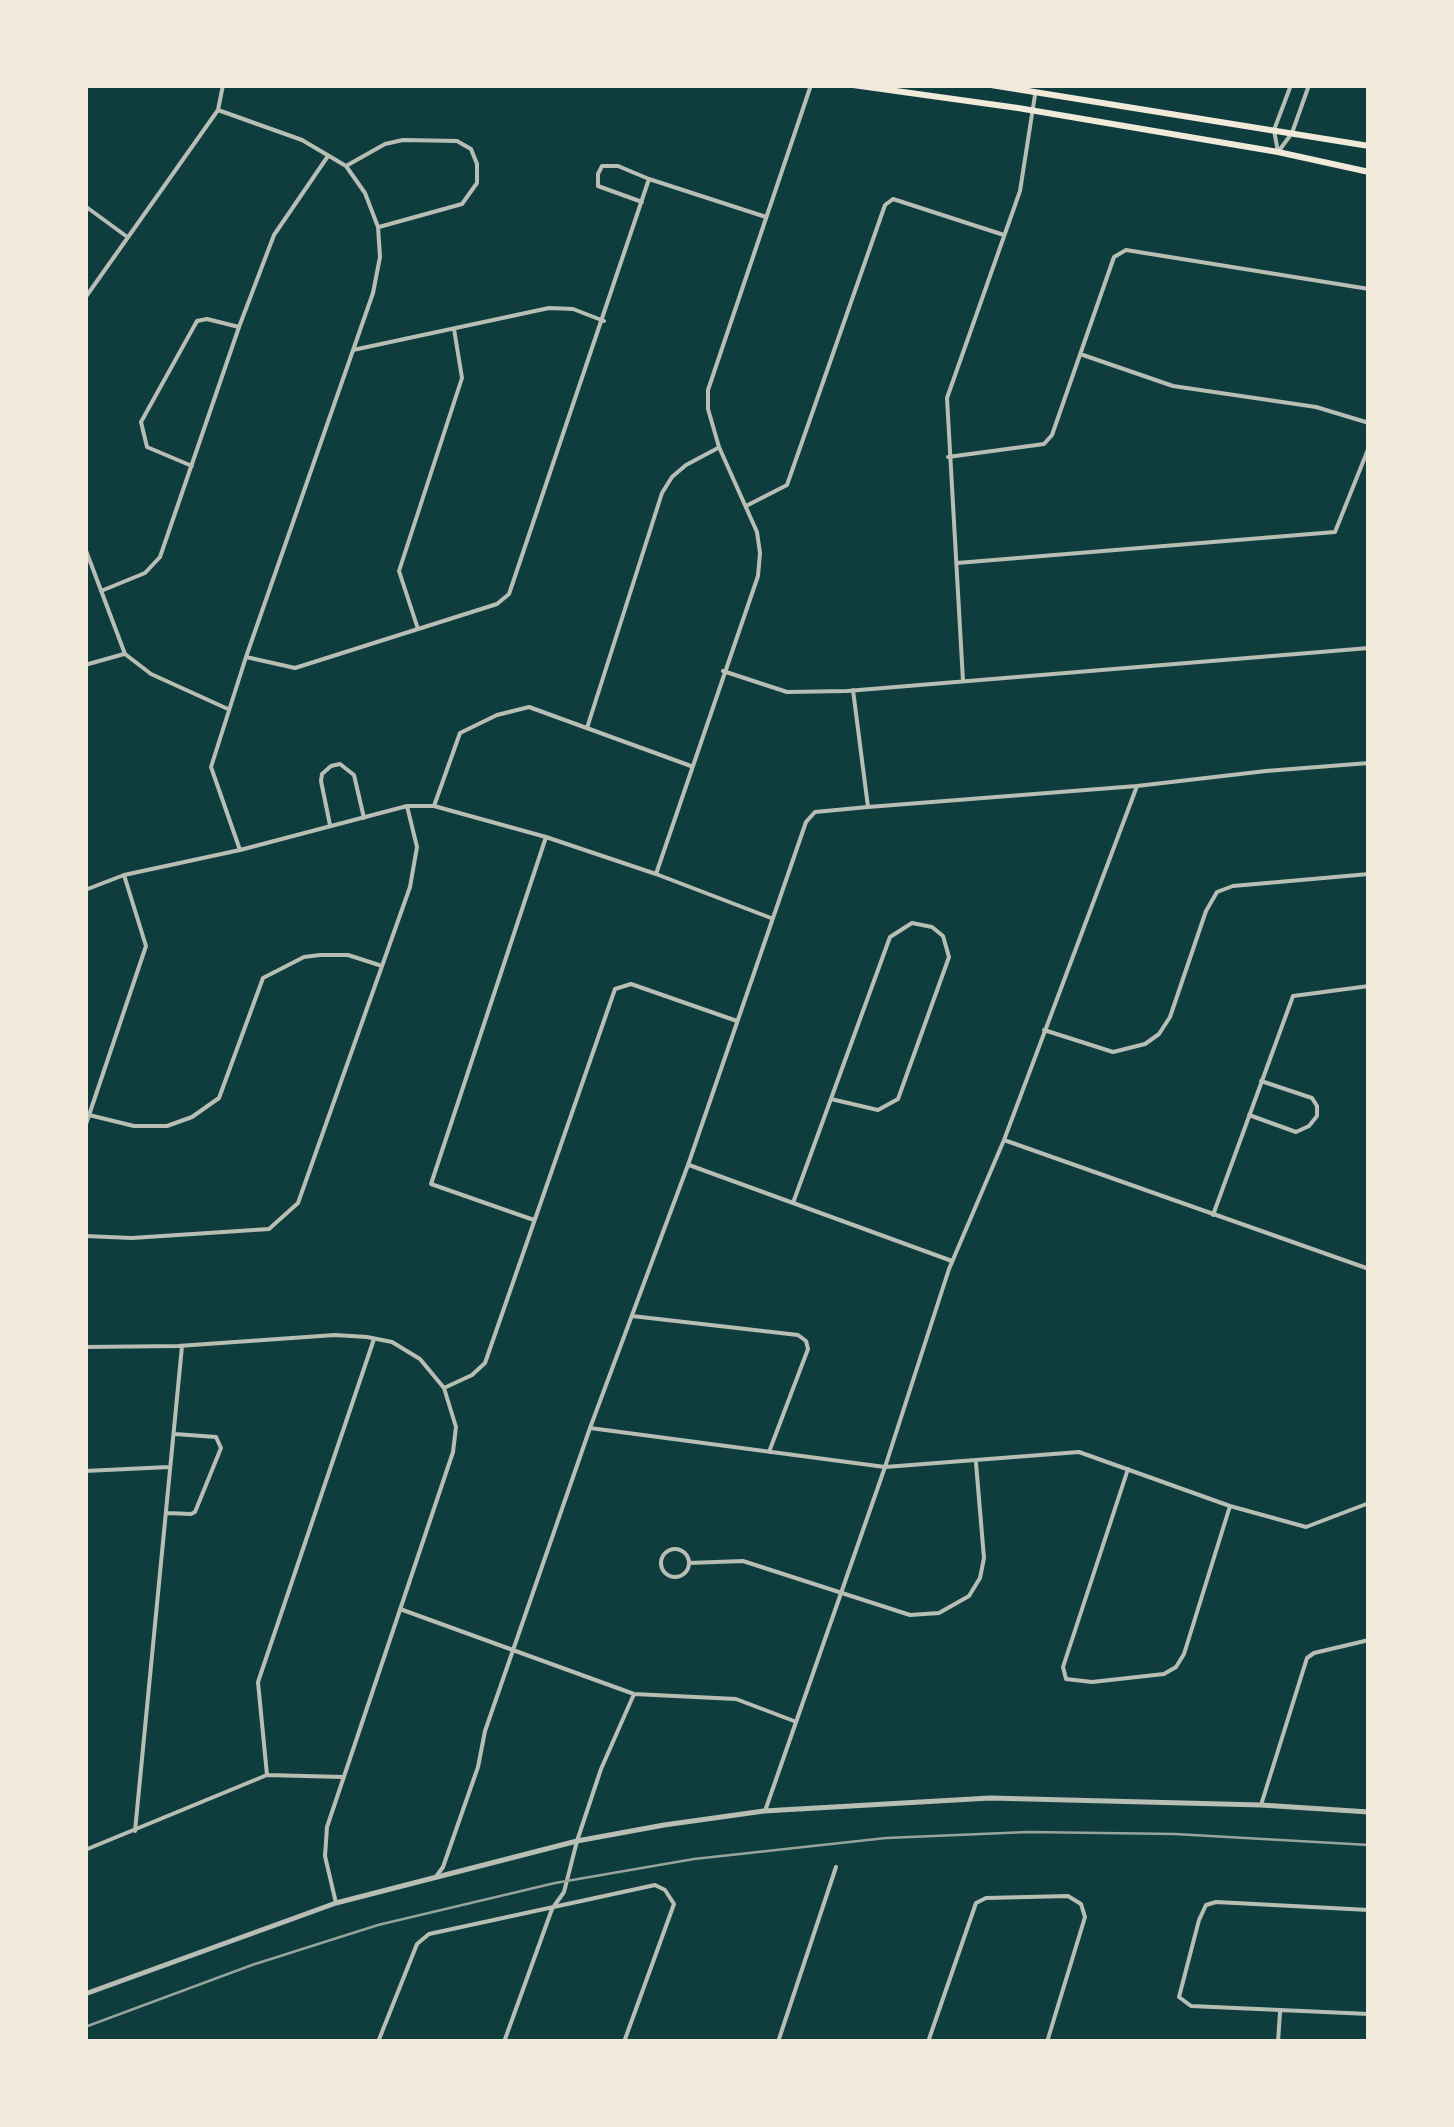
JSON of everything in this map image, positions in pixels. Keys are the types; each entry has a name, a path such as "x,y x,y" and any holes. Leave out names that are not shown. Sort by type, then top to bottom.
{"main road":[{"path":"852,85 1032,110 1278,152 1369,172"},
{"path":"992,85 1369,146"}],"street":[{"path":"85,298 218,110 223,85"},
{"path":"656,874 758,576 758,542 719,448 708,409 708,390 811,85"},
{"path":"1278,152 1274,130 1291,85"},
{"path":"1278,152 1292,133 1309,85"},
{"path":"963,681 947,398 1020,190 1036,90"},
{"path":"218,110 302,140 346,166 365,193 378,227 380,257 374,294 246,657 212,767 240,850"},
{"path":"346,166 385,144 403,140 457,141 471,150 477,164 477,182 462,204 378,227"},
{"path":"101,592 145,572 160,557 274,234 328,156"},
{"path":"642,202 598,186 602,166 618,166 766,217"},
{"path":"246,657 295,668 496,604 509,594 604,322 649,179"},
{"path":"746,506 788,486 885,204 893,199 1005,235"},
{"path":"85,206 127,237"},
{"path":"948,457 1044,444 1052,434 1114,257 1126,250 1369,289"},
{"path":"353,350 549,308 573,309 604,322"},
{"path":"192,466 146,447 141,422 197,321 239,327"},
{"path":"418,629 399,571 462,378 454,329"},
{"path":"1081,354 1173,386 1316,407 1369,423"},
{"path":"957,562 1335,532 1369,447"},
{"path":"588,728 662,492 686,464 719,448"},
{"path":"85,548 124,654 150,674 229,710"},
{"path":"723,671 786,692 853,690 1369,648"},
{"path":"85,665 124,654"},
{"path":"853,690 868,808"},
{"path":"434,806 460,733 497,715 529,708 691,766"},
{"path":"434,1878 444,1867 478,1767 485,1731 806,822 815,812 1369,763"},
{"path":"330,826 321,781 322,774 331,766 340,764 354,775 364,818"},
{"path":"764,1812 885,1467 952,1261 1004,1140 1136,786"},
{"path":"85,890 124,876 407,806 434,806 656,874 772,918"},
{"path":"85,1236 132,1238 269,1229 298,1203 410,888 416,832 407,806"},
{"path":"536,1221 430,1184 546,838"},
{"path":"1044,1030 1113,1052 1145,1044 1159,1034 1170,1017 1206,910 1217,892 1232,886 1369,874"},
{"path":"85,1127 146,946 124,876"},
{"path":"793,1203 831,1099 890,938 912,923 932,927 943,936 949,957 898,1099 878,1110 831,1099"},
{"path":"89,1114 134,1126 167,1126 192,1117 220,1098 263,978 304,957 320,955 348,956 381,966"},
{"path":"444,1388 485,1364 615,990 631,984 737,1021"},
{"path":"1213,1215 1294,996 1369,986"},
{"path":"1249,1115 1296,1132 1309,1126 1317,1116 1312,1098 1262,1081"},
{"path":"1004,1140 1369,1269"},
{"path":"688,1165 952,1261"},
{"path":"632,1316 798,1336 806,1341 808,1349 769,1452"},
{"path":"85,1347 182,1346 335,1335 374,1338 392,1342 420,1359 444,1388 456,1427 453,1452 326,1827 325,1856 336,1902"},
{"path":"267,1775 258,1682 374,1338"},
{"path":"135,1831 182,1346"},
{"path":"590,1428 885,1467 1079,1452 1230,1506 1306,1527 1369,1502"},
{"path":"166,1513 196,1512 220,1448 216,1437 176,1434"},
{"path":"688,1563 744,1561 910,1615 939,1613 969,1596 980,1578 984,1558 976,1461"},
{"path":"85,1471 169,1467"},
{"path":"1128,1469 1062,1667 1066,1679 1092,1682 1164,1674 1176,1667 1184,1654 1230,1506"},
{"path":"674,1549 683,1552 688,1563 686,1572 678,1576 669,1576 661,1564 663,1556 674,1549"},
{"path":"400,1609 634,1694 736,1699 794,1721"},
{"path":"1261,1805 1308,1658 1314,1652 1369,1640"},
{"path":"504,2042 552,1909 564,1892 576,1841 601,1769 634,1694"},
{"path":"85,1850 267,1775 343,1777"},
{"path":"85,1994 336,1902 576,1841 764,1812 990,1798 1261,1805 1369,1812"},
{"path":"778,2042 836,1867"},
{"path":"378,2042 417,1944 429,1934 655,1885 665,1890 674,1904 624,2042"},
{"path":"928,2042 976,1903 986,1898 1068,1896 1081,1904 1086,1917 1046,2042"},
{"path":"1369,1910 1216,1902 1206,1905 1179,1996 1184,2004 1369,2014"},
{"path":"1278,2042 1280,2012"}],"railway":[{"path":"85,2027 252,1965 378,1925 555,1883 694,1859 886,1838 1028,1832 1175,1834 1369,1845"}]}
